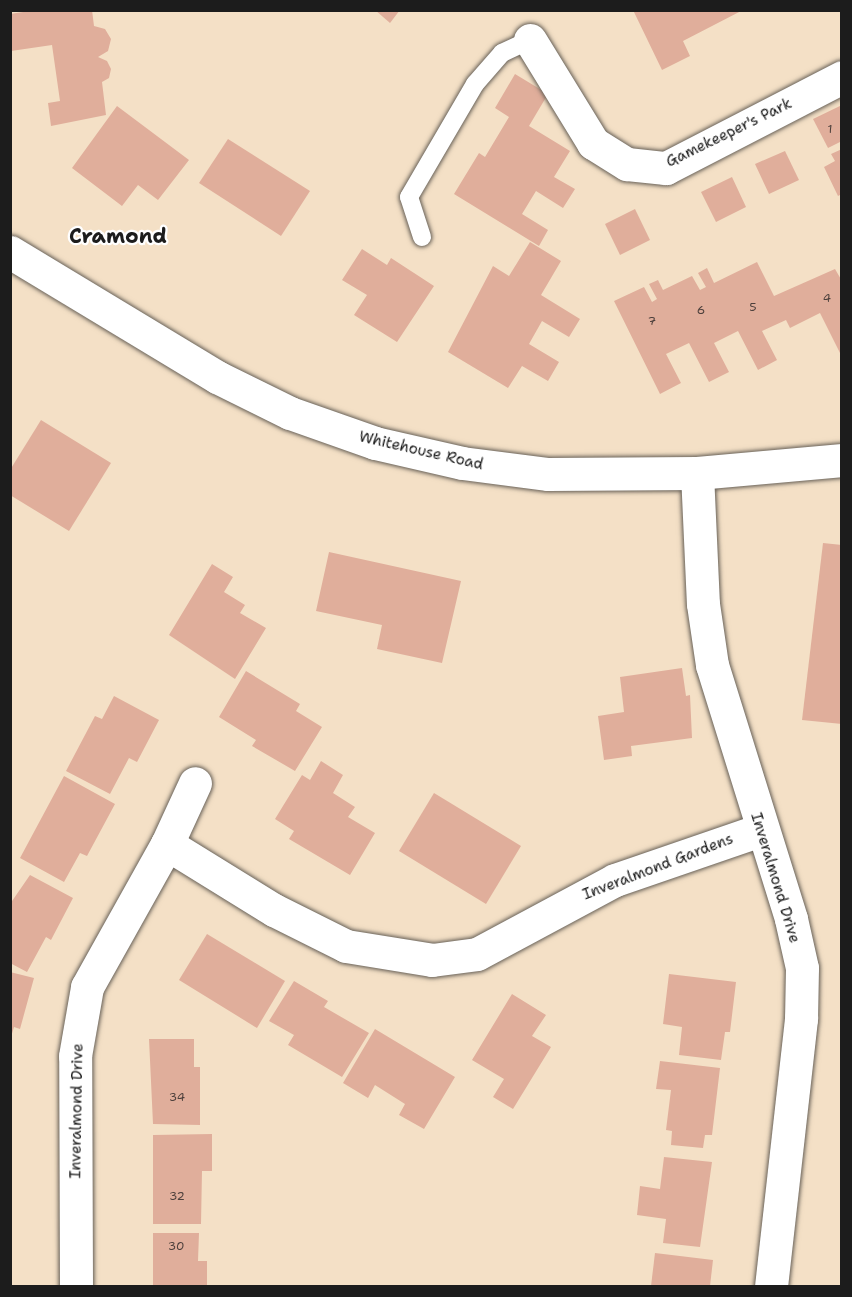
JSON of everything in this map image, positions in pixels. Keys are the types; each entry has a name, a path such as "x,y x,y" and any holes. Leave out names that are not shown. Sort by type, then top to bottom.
{"street":[{"name":"Gamekeeper's Park","path":"530,40 593,142 627,164 666,168 842,77"},
{"name":"Whitehouse Road","path":"10,252 217,377 290,413 375,443 462,463 548,474 697,473 842,460"},
{"name":"Inveralmond Drive","path":"697,473 703,604 712,665 760,830 791,919 802,968 801,1019 771,1287"},
{"name":"Inveralmond Drive","path":"76,1287 75,1056 87,987 167,844 195,783"},
{"name":"Inveralmond Gardens","path":"167,844 274,910 346,946 432,960 477,954 615,880 760,830"}],"lane":[{"path":"422,237 409,197 475,84 502,53 530,40"}],"building":[{"path":"36,10 92,10 94,26 105,29 111,39 108,51 98,57 107,61 111,69 109,78 102,82 106,115 51,126 48,103 60,101 52,45 11,51 10,14"},
{"path":"375,10 400,10 390,23"},
{"path":"633,10 743,10 683,41 690,56 662,70"},
{"path":"515,74 548,94 529,126 570,151 554,177 575,189 563,208 536,191 522,214 548,230 539,246 454,194 479,153 485,157 509,117 495,108"},
{"path":"842,105 842,141 828,148 813,119"},
{"path":"117,106 189,160 158,200 138,185 122,206 72,168"},
{"path":"228,139 310,191 281,236 199,183"},
{"path":"842,149 842,194 838,196 824,167 835,161 831,154"},
{"path":"785,151 799,180 769,194 755,164"},
{"path":"732,177 746,207 716,222 701,192"},
{"path":"635,209 650,240 620,255 605,224"},
{"path":"530,242 561,261 541,295 580,319 569,337 542,321 529,344 559,362 548,381 522,366 508,388 448,352 493,266 509,276"},
{"path":"362,249 387,265 391,258 434,286 397,342 354,315 367,295 342,280"},
{"path":"757,262 774,296 835,269 842,281 842,357 820,313 790,328 786,320 762,331 777,360 758,370 738,331 714,343 729,372 709,382 689,343 666,354 681,383 660,394 614,301 644,287 652,302 657,299 649,284 658,280 663,290 692,276 700,290 706,287 698,273 707,268 714,283"},
{"path":"41,420 111,463 69,531 10,495 10,470"},
{"path":"823,543 842,545 842,724 802,720"},
{"path":"329,552 461,581 442,663 377,649 382,625 316,611"},
{"path":"212,564 233,577 224,592 245,605 240,613 266,628 235,679 169,635"},
{"path":"682,668 686,696 690,695 692,738 631,746 632,756 604,760 598,716 624,712 620,677"},
{"path":"246,671 300,704 296,711 322,727 295,771 252,746 256,740 219,717"},
{"path":"114,696 159,720 137,762 129,758 110,794 66,771 95,716 102,719"},
{"path":"321,761 343,775 333,793 355,807 348,817 375,833 350,875 289,839 294,831 275,819 302,775 310,780"},
{"path":"64,776 115,804 87,856 80,853 64,882 20,858"},
{"path":"434,793 521,846 486,904 399,851"},
{"path":"30,875 73,898 51,940 46,937 27,972 10,963 10,904"},
{"path":"207,934 285,981 257,1028 179,980"},
{"path":"10,972 34,978 20,1029 14,1027 11,1037"},
{"path":"669,974 736,982 730,1032 725,1032 721,1060 679,1055 682,1027 663,1024"},
{"path":"294,981 328,1001 324,1007 369,1033 342,1077 288,1045 294,1035 269,1021"},
{"path":"512,994 546,1015 532,1036 551,1047 513,1109 493,1097 504,1079 472,1060"},
{"path":"375,1029 455,1077 424,1129 399,1115 405,1104 375,1085 368,1098 343,1083"},
{"path":"149,1039 194,1039 194,1067 200,1067 200,1125 153,1124"},
{"path":"660,1061 720,1068 712,1135 705,1135 703,1148 671,1145 672,1131 666,1130 671,1090 656,1089"},
{"path":"212,1134 212,1171 202,1171 201,1224 153,1224 153,1135"},
{"path":"664,1157 712,1162 700,1247 663,1243 666,1219 637,1215 640,1186 660,1189"},
{"path":"153,1233 199,1233 198,1261 207,1261 207,1286 153,1286"},
{"path":"655,1253 713,1260 710,1286 651,1286"}],"district":[{"name":"Cramond","path":"118,236"}]}
